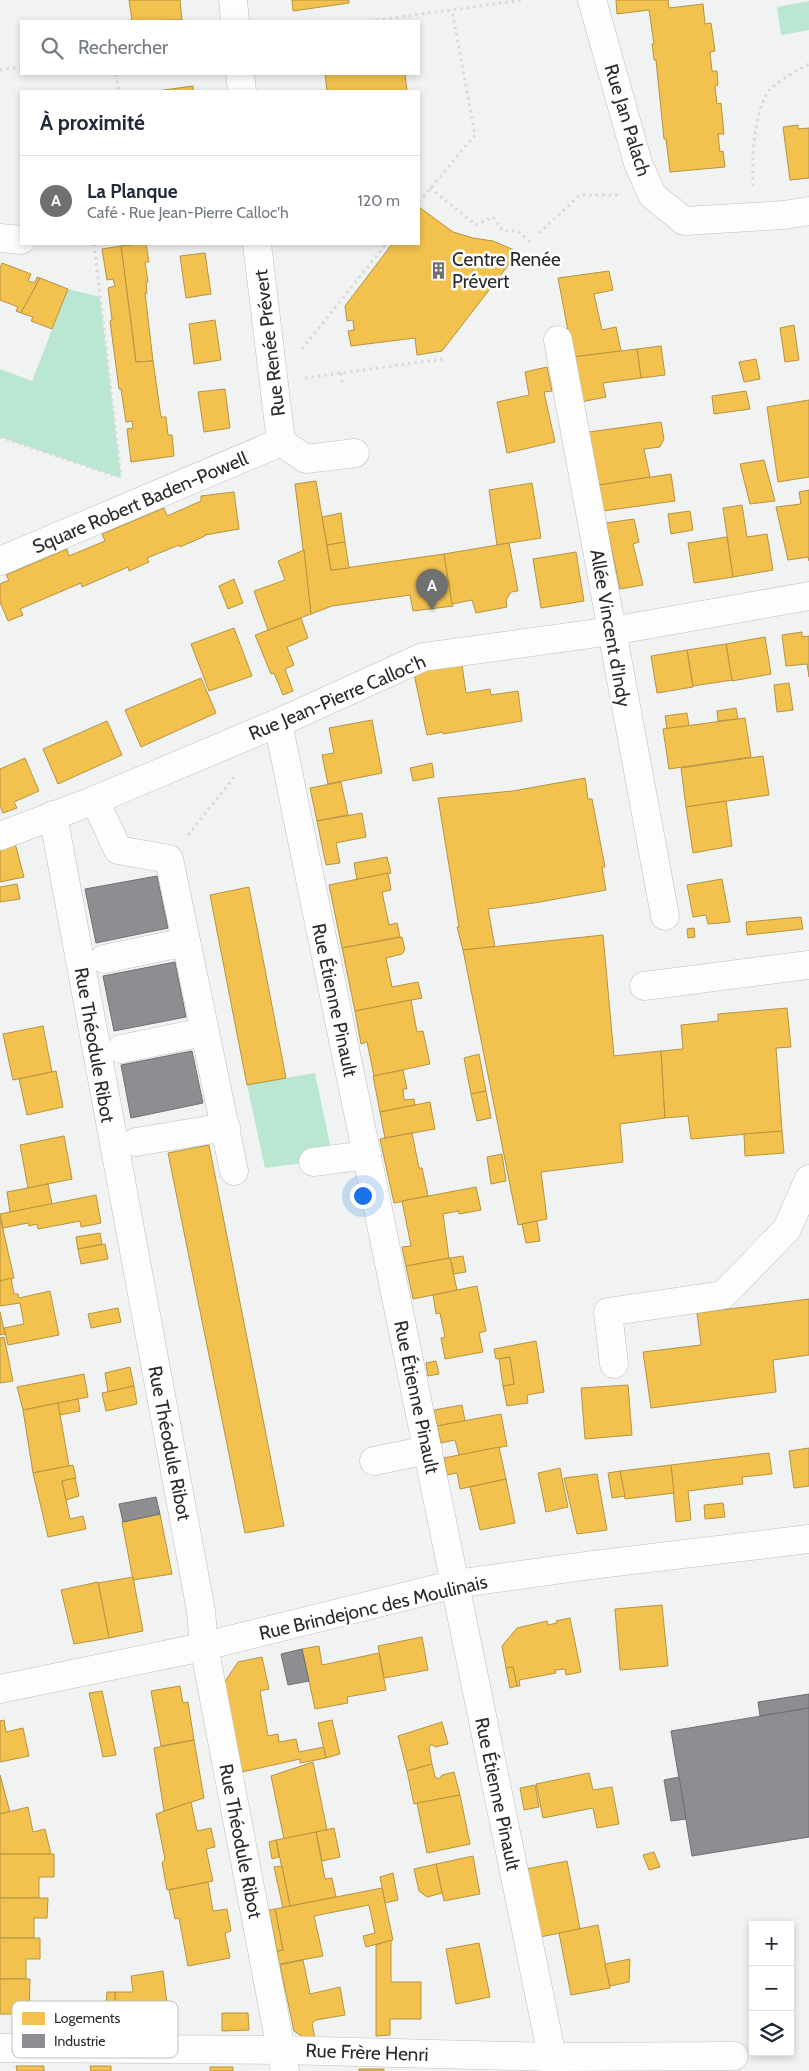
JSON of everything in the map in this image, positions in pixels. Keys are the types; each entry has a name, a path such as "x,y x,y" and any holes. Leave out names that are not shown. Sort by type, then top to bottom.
{"street":[{"path":"233,0 235,20"},
{"name":"Rue Jan Palach","path":"592,0 638,163 652,195 684,221 755,217 809,211"},
{"path":"240,75 242,90"},
{"path":"0,238 20,240"},
{"name":"Rue Renée Prévert","path":"257,245 281,442"},
{"name":"Allée Vincent d'Indy","path":"558,340 665,916"},
{"path":"281,442 306,459 354,454"},
{"name":"Square Robert Baden-Powell","path":"0,561 281,442"},
{"name":"Rue Jean-Pierre Calloc'h","path":"0,836 95,800 278,723 423,657 612,631 809,596"},
{"name":"Rue Étienne Pinault","path":"278,723 554,2064"},
{"path":"95,800 118,850 169,859 234,1172"},
{"name":"Rue Théodule Ribot","path":"53,815 201,1610 204,1646 283,2060"},
{"path":"104,959 186,942"},
{"path":"644,986 809,965"},
{"path":"121,1049 204,1032"},
{"path":"136,1142 226,1127"},
{"path":"313,1162 367,1155"},
{"path":"614,1364 608,1312 722,1295 787,1229 803,1210 809,1179"},
{"path":"374,1461 428,1450"},
{"name":"Rue Brindejonc des Moulinais","path":"0,1689 204,1646 455,1584 592,1565 809,1539"},
{"name":"Rue Frère Henri","path":"178,2056 283,2060 554,2064 734,2056"}],"path":[{"path":"377,20 524,0"},
{"path":"420,201 475,135 452,10"},
{"path":"755,217 752,167 756,123 768,91 809,64"},
{"path":"0,70 20,66"},
{"path":"116,75 119,90"},
{"path":"430,188 476,225 492,217 503,231 518,231 530,242"},
{"path":"539,233 580,195 652,195"},
{"path":"94,245 121,478"},
{"path":"275,382 385,245"},
{"path":"275,382 444,359"},
{"path":"341,373 342,382"},
{"path":"0,436 121,478 160,494"},
{"path":"169,859 236,776"}],"green space":[{"path":"809,1 809,30 781,35 777,7"},
{"path":"68,289 100,297 121,478 0,437 0,369 32,381"},
{"path":"315,1073 333,1159 265,1168 247,1085"}],"building: Logements":[{"path":"129,0 180,0 182,20 132,20"},
{"path":"292,0 349,0 349,3 293,11"},
{"path":"616,0 668,0 669,8 703,4 705,24 711,23 715,51 710,52 712,71 717,71 718,85 715,86 717,104 721,103 724,134 718,134 720,152 723,151 725,167 670,172 666,139 664,139 649,10 617,14"},
{"path":"325,75 405,75 407,90 327,90"},
{"path":"193,86 193,90 164,90"},
{"path":"798,125 798,129 809,128 809,178 790,180 783,127"},
{"name":"Centre Renée Prévert","path":"420,208 453,232 493,241 514,250 517,254 442,351 417,355 415,338 351,346 348,331 354,330 353,320 347,321 345,306 391,245 420,245"},
{"path":"146,245 149,262 145,262 148,282 146,282 147,293 145,293 153,361 136,362 121,246"},
{"path":"121,246 136,362 153,361 161,417 166,417 168,435 172,435 174,456 131,462 127,429 133,428 132,421 126,422 121,389 119,389 110,321 112,320 108,288 115,286 113,279 107,280 102,249"},
{"path":"205,253 211,294 186,298 180,256"},
{"path":"2,263 31,274 28,281 35,283 37,277 40,278 21,313 16,311 18,307 0,300 0,268"},
{"path":"609,271 613,290 594,294 602,330 616,327 621,351 573,357 558,278"},
{"path":"40,278 68,289 52,329 31,321 33,317 21,313"},
{"path":"215,320 221,360 194,364 189,324"},
{"path":"794,325 799,360 785,362 780,328"},
{"path":"661,346 665,375 641,378 637,349"},
{"path":"637,349 641,378 603,383 606,397 581,402 573,357"},
{"path":"756,359 760,379 744,382 739,362"},
{"path":"547,367 552,391 544,392 555,442 507,453 497,402 529,395 525,372"},
{"path":"225,389 230,428 204,432 198,392"},
{"path":"746,391 750,409 714,414 712,396"},
{"path":"809,400 809,477 778,482 767,407"},
{"path":"661,422 664,439 660,447 644,449 650,477 599,485 589,432"},
{"path":"764,460 775,501 750,504 740,464"},
{"path":"671,474 675,501 603,511 599,485"},
{"path":"316,481 331,570 444,554 453,606 413,611 410,595 332,606 311,614 295,484"},
{"path":"532,483 541,538 497,545 489,490"},
{"path":"809,490 809,561 808,557 788,560 776,507 801,504 799,492"},
{"path":"234,492 239,529 205,535 180,547 179,545 147,558 149,562 129,571 128,567 82,587 81,583 20,609 23,615 8,621 0,602 0,584 9,580 6,575 67,549 69,556 105,541 102,534 164,508 167,516 201,501 201,496"},
{"path":"742,505 747,537 767,534 773,570 733,577 723,508"},
{"path":"690,511 693,530 671,534 668,514"},
{"path":"341,513 345,542 327,545 322,517"},
{"path":"634,519 639,542 633,544 643,585 620,589 606,523"},
{"path":"727,537 733,577 694,583 688,543"},
{"path":"345,542 349,568 331,570 327,545"},
{"path":"509,543 518,591 511,592 506,600 507,607 476,613 472,600 452,604 444,554"},
{"path":"304,550 311,614 268,630 254,591 285,580 278,561"},
{"path":"576,552 584,601 541,608 533,559"},
{"path":"234,579 243,603 228,609 219,586"},
{"path":"301,618 308,638 287,647 294,665 285,669 293,691 283,695 274,673 271,674 255,635"},
{"path":"234,628 252,676 209,691 191,644"},
{"path":"802,632 802,637 809,636 809,677 807,664 786,666 782,635"},
{"path":"765,637 771,674 732,681 726,644"},
{"path":"726,644 732,680 693,686 687,650"},
{"path":"687,650 693,687 657,693 651,656"},
{"path":"462,665 466,693 490,689 491,695 518,691 522,721 427,735 414,674"},
{"path":"201,678 216,713 141,747 125,710"},
{"path":"789,683 793,710 777,712 774,685"},
{"path":"736,708 738,719 718,721 717,711"},
{"path":"687,713 689,726 667,729 665,716"},
{"path":"745,718 751,757 669,769 663,729"},
{"path":"372,720 382,773 328,784 322,755 334,753 329,728"},
{"path":"107,721 122,755 58,784 43,749"},
{"path":"763,756 769,795 686,807 681,768"},
{"path":"25,758 39,791 14,802 17,808 3,813 0,806 0,769"},
{"path":"432,763 434,777 413,781 410,768"},
{"path":"585,778 588,799 592,799 605,867 602,867 606,890 488,909 495,947 463,950 457,927 459,927 438,798 513,791"},
{"path":"341,782 348,815 317,821 310,788"},
{"path":"726,801 732,846 693,853 686,807"},
{"path":"362,813 366,837 336,843 340,863 326,865 317,821"},
{"path":"15,843 24,877 0,882 0,848"},
{"path":"387,857 391,873 357,880 354,863"},
{"path":"388,873 391,890 382,892 389,925 397,923 400,937 342,948 329,885"},
{"path":"722,879 730,922 708,924 706,915 693,917 687,885"},
{"path":"17,884 20,899 0,902 0,887"},
{"path":"249,887 286,1078 247,1085 210,895"},
{"path":"801,917 803,929 747,935 746,922"},
{"path":"694,928 695,937 688,938 687,929"},
{"path":"603,935 614,1056 661,1051 665,1118 620,1124 623,1162 541,1172 547,1219 518,1225 463,950"},
{"path":"402,937 405,950 402,954 386,958 392,987 418,982 422,998 355,1011 342,948"},
{"path":"411,1000 417,1032 423,1031 430,1064 374,1076 367,1042 361,1044 355,1011"},
{"path":"787,1008 791,1047 776,1048 782,1131 691,1139 688,1116 665,1118 661,1051 683,1049 681,1025 718,1021 718,1014"},
{"path":"43,1026 52,1072 13,1080 3,1034"},
{"path":"479,1054 486,1091 471,1094 464,1058"},
{"path":"403,1070 407,1089 403,1089 404,1100 414,1099 415,1105 380,1112 373,1076"},
{"path":"56,1071 63,1107 27,1115 19,1079"},
{"path":"486,1091 491,1118 477,1121 471,1094"},
{"path":"430,1102 435,1129 385,1138 380,1112"},
{"path":"782,1131 784,1153 745,1156 744,1134"},
{"path":"412,1133 419,1168 422,1168 428,1196 394,1203 380,1139"},
{"path":"64,1136 72,1179 28,1188 20,1145"},
{"path":"209,1145 284,1526 245,1533 168,1153"},
{"path":"502,1154 506,1181 491,1184 487,1157"},
{"path":"48,1184 52,1204 10,1212 7,1192"},
{"path":"476,1187 481,1210 459,1214 459,1211 443,1214 449,1258 406,1266 402,1247 411,1246 402,1201"},
{"path":"96,1195 101,1223 81,1227 80,1221 38,1229 37,1224 29,1226 28,1223 3,1228 0,1214"},
{"path":"0,1216 14,1278 0,1281"},
{"path":"537,1221 540,1241 526,1243 522,1224"},
{"path":"100,1233 102,1244 78,1249 76,1237"},
{"path":"105,1244 108,1259 81,1264 78,1249"},
{"path":"463,1256 466,1272 454,1274 450,1258"},
{"path":"450,1258 457,1290 413,1299 406,1266"},
{"path":"11,1278 14,1294 18,1294 19,1298 50,1291 59,1335 8,1345 4,1328 24,1324 20,1303 0,1306 0,1281"},
{"path":"477,1286 486,1331 479,1333 483,1352 445,1359 441,1338 445,1337 440,1313 436,1314 433,1295"},
{"path":"809,1299 809,1355 773,1360 776,1392 651,1408 643,1352 701,1345 697,1313"},
{"path":"118,1308 121,1322 91,1328 88,1314"},
{"path":"0,1312 5,1334 0,1335"},
{"path":"4,1337 13,1381 0,1383 0,1338"},
{"path":"536,1341 544,1392 527,1395 528,1403 507,1406 503,1386 514,1384 510,1357 496,1359 494,1349"},
{"path":"510,1357 514,1384 503,1386 499,1359"},
{"path":"436,1361 439,1374 428,1376 426,1363"},
{"path":"130,1367 134,1386 108,1392 105,1373"},
{"path":"84,1374 88,1397 23,1410 17,1387"},
{"path":"628,1385 632,1435 585,1439 581,1388"},
{"path":"134,1386 137,1404 106,1411 102,1393"},
{"path":"78,1399 80,1411 60,1415 58,1403"},
{"path":"58,1403 69,1466 33,1473 23,1410"},
{"path":"462,1405 465,1421 437,1426 434,1410"},
{"path":"501,1414 507,1446 459,1455 455,1440 441,1443 437,1426"},
{"path":"499,1447 506,1479 460,1489 457,1473 447,1475 444,1458"},
{"path":"809,1448 809,1486 794,1488 789,1451"},
{"path":"769,1453 772,1474 742,1477 743,1484 688,1491 691,1520 676,1522 671,1465"},
{"path":"73,1465 76,1478 62,1481 70,1519 83,1516 86,1529 48,1537 33,1473"},
{"path":"671,1465 674,1493 625,1499 620,1471"},
{"path":"560,1468 568,1507 546,1512 538,1473"},
{"path":"620,1471 625,1496 612,1498 608,1473"},
{"path":"597,1474 607,1530 577,1534 564,1478"},
{"path":"75,1478 79,1496 66,1500 62,1481"},
{"path":"506,1479 515,1523 480,1530 470,1487"},
{"path":"723,1503 725,1517 705,1519 704,1505"},
{"path":"160,1514 172,1574 133,1580 122,1522"},
{"path":"133,1577 143,1631 109,1638 98,1583"},
{"path":"98,1582 109,1638 74,1644 61,1590"},
{"path":"662,1605 668,1666 620,1670 615,1609"},
{"path":"570,1618 581,1672 566,1675 565,1669 555,1670 556,1673 519,1680 520,1686 517,1686 513,1667 506,1668 502,1646 517,1628 547,1621 548,1625"},
{"path":"422,1637 428,1670 384,1678 378,1646"},
{"path":"319,1646 322,1665 379,1653 386,1690 347,1697 348,1703 315,1709 302,1649"},
{"path":"262,1657 269,1689 260,1691 268,1736 278,1734 279,1742 296,1739 299,1752 324,1747 326,1758 300,1763 300,1759 242,1772 224,1683 238,1662"},
{"path":"513,1667 517,1686 510,1688 506,1668"},
{"path":"180,1686 183,1703 188,1702 194,1740 161,1746 151,1691"},
{"path":"102,1691 116,1755 103,1757 89,1693"},
{"path":"4,1720 6,1732 23,1728 29,1756 0,1762 0,1721"},
{"path":"332,1720 340,1754 326,1758 318,1723"},
{"path":"442,1722 448,1744 435,1747 431,1744 429,1748 432,1764 407,1771 398,1736"},
{"path":"194,1740 204,1798 164,1811 154,1748"},
{"path":"313,1762 327,1830 284,1839 271,1776"},
{"path":"432,1764 435,1777 439,1779 442,1775 454,1772 460,1795 414,1804 407,1771"},
{"path":"589,1773 593,1790 612,1787 619,1824 597,1828 593,1808 543,1818 536,1784"},
{"path":"0,1775 10,1812 0,1814"},
{"path":"535,1785 539,1807 524,1810 520,1788"},
{"path":"460,1795 470,1844 427,1853 417,1803"},
{"path":"191,1802 197,1831 211,1828 215,1847 206,1849 213,1881 167,1890 162,1863 165,1859 156,1814"},
{"path":"28,1807 33,1832 45,1829 51,1854 0,1854 0,1814"},
{"path":"334,1828 340,1857 322,1861 316,1832"},
{"path":"316,1832 325,1879 332,1878 336,1897 290,1906 276,1840"},
{"path":"276,1840 279,1857 272,1859 269,1842"},
{"path":"654,1852 660,1867 649,1870 643,1855"},
{"path":"0,1854 54,1854 54,1877 39,1877 39,1898 0,1898"},
{"path":"473,1856 480,1894 444,1901 436,1864"},
{"path":"567,1861 580,1929 540,1937 526,1869"},
{"path":"436,1864 442,1893 427,1897 419,1891 414,1869"},
{"path":"282,1866 290,1906 283,1908 274,1867"},
{"path":"393,1873 398,1900 385,1903 380,1877"},
{"path":"208,1882 213,1911 227,1909 231,1931 225,1933 230,1958 188,1966 179,1918 175,1919 169,1890"},
{"path":"382,1888 393,1940 366,1947 363,1936 375,1933 369,1905 314,1916 323,1956 279,1964 277,1951 283,1950 275,1909"},
{"path":"0,1898 48,1898 47,1918 34,1918 34,1938 0,1938"},
{"path":"275,1909 283,1950 277,1951 269,1910"},
{"path":"598,1925 610,1988 571,1995 559,1933"},
{"path":"0,1938 40,1938 40,1959 26,1959 26,1979 0,1979"},
{"path":"391,1940 391,1982 421,1982 421,2019 390,2019 390,2035 376,2036 376,1945"},
{"path":"479,1943 490,1997 456,2004 446,1949"},
{"path":"630,1959 629,1982 610,1986 605,1964"},
{"path":"303,1960 310,1994 340,1987 345,2015 316,2020 312,2023 315,2039 306,2039 294,2031 280,1965"},
{"path":"163,1971 167,2001 115,2001 115,1992 133,1992 131,1976"},
{"path":"0,1979 30,1979 29,2001 12,2001 12,2014 0,2014"},
{"path":"107,1992 115,1992 115,2001 106,2001"},
{"path":"222,2013 248,2013 249,2030 222,2031"},
{"path":"16,2066 44,2066 44,2071 17,2071"},
{"path":"90,2066 111,2066 111,2071 91,2071"},
{"path":"210,2067 233,2067 233,2071 210,2071"},
{"path":"359,2069 384,2069 384,2071 359,2071"}],"building: Industrie":[{"path":"157,876 168,928 96,943 85,889"},
{"path":"175,962 186,1017 114,1031 103,976"},
{"path":"192,1051 203,1103 131,1118 121,1065"},
{"path":"156,1497 160,1514 123,1522 119,1504"},
{"path":"302,1649 309,1681 288,1685 281,1654"},
{"path":"809,1694 809,1708 760,1716 758,1702"},
{"path":"809,1708 809,1837 692,1856 671,1731"},
{"path":"679,1777 686,1819 671,1821 664,1780"}],"place":[{"name":"Centre Renée Prévert","path":"438,270"},
{"name":"La Planque","path":"432,610"}]}
